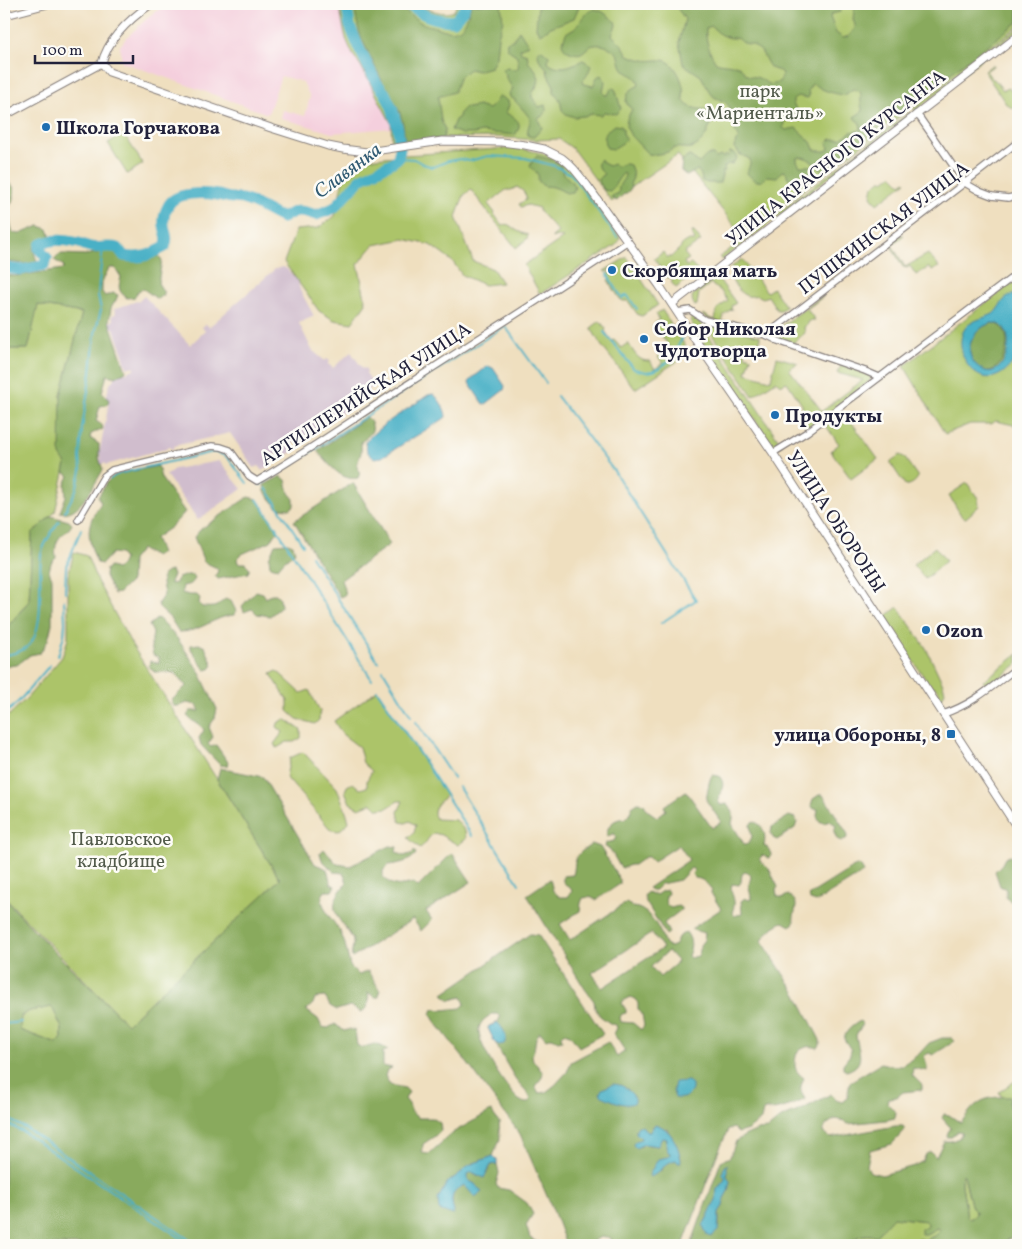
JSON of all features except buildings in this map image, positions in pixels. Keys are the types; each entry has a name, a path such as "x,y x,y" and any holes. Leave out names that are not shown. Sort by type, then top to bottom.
{"street":[{"path":"4,11 12,14 50,4"},
{"path":"4,116 102,63 107,47 114,38 151,4"},
{"name":"УЛИЦА КРАСНОГО КУРСАНТА","path":"672,304 1018,36"},
{"name":"УЛИЦА ОБОРОНЫ","path":"102,63 109,72 328,146 367,152 442,141 501,142 544,149 562,158 574,168 628,241 774,453 1018,829"},
{"path":"916,114 965,183 992,196 1008,198 1018,196"},
{"name":"ПУШКИНСКАЯ УЛИЦА","path":"766,335 1018,142"},
{"name":"АРТИЛЛЕРИЙСКАЯ УЛИЦА","path":"78,520 104,476 112,470 212,446 230,450 249,476 257,481 540,300 628,241"},
{"path":"774,453 807,432 1018,273"},
{"path":"677,312 690,310 705,320 766,335 880,377"},
{"path":"943,714 961,708 974,700 1018,667"}],"shaded area":[{"path":"169,4 340,4 347,39 353,55 361,66 392,128 332,133 281,118 283,110 305,116 310,97 303,82 281,76 268,114 122,62 120,46 127,37 153,13"},
{"path":"283,267 300,280 298,282 300,290 314,316 299,323 312,350 325,361 327,359 330,361 328,364 333,368 351,352 363,369 365,368 366,373 375,385 356,399 354,397 349,402 351,407 291,445 295,449 283,459 277,453 268,461 270,465 263,471 259,466 254,468 230,433 106,465 105,463 101,464 100,454 93,453 94,449 100,450 109,402 106,401 108,390 111,382 117,376 134,369 133,366 127,368 118,338 109,322 113,321 112,315 116,314 114,309 138,302 144,296 190,345 205,331 202,327 206,324 209,327 275,269"},
{"path":"219,461 242,489 198,520 166,475 174,469"}],"green space":[{"path":"378,3 394,5 422,23 453,31 462,27 465,23 471,4 501,4 503,20 498,37 496,57 491,67 477,71 470,69 460,76 454,92 438,97 441,120 445,130 443,138 405,142 400,113 360,35 355,12 358,4"},
{"name":"парк «Мариенталь»","path":"340,4 419,4 431,10 446,13 454,11 457,4 1018,4 1018,26 743,236 678,155 615,198 612,202 572,148 559,139 443,138 392,144 391,123 346,39"},
{"path":"538,4 580,4 574,18 551,27 540,34 536,28"},
{"path":"674,4 843,4 840,12 831,14 830,17 836,33 843,38 849,36 855,28 853,19 855,4 1018,4 1018,22 823,170 808,159 797,158 800,166 813,166 813,170 801,180 788,178 786,172 782,171 777,177 767,176 762,181 758,181 747,173 750,159 739,154 734,148 739,137 735,131 737,125 728,119 730,109 728,105 714,97 701,76 683,64 679,42 685,19","holes":["711,26 721,35 736,38 744,43 753,45 761,51 770,67 780,71 782,74 781,80 770,84 759,78 747,75 738,66 716,62 706,38 706,29","812,84 837,94 845,95 853,89 861,94 863,111 854,117 860,123 861,130 851,132 840,139 831,139 827,143 829,148 826,151 814,149 811,142 796,128 786,130 783,128 784,122 797,114 798,111 793,104 793,100 797,96 808,98 808,90"]},
{"path":"595,9 603,12 615,21 616,25 612,35 623,46 628,55 642,60 664,60 670,63 681,81 683,99 687,105 695,108 710,109 714,113 707,134 700,143 691,148 675,148 665,153 648,154 631,136 626,126 632,109 626,102 629,92 638,86 639,83 624,70 619,56 603,45 588,47 579,54 570,52 562,44 566,33 576,27 588,12"},
{"path":"1018,28 1018,31 915,111 913,109"},
{"path":"519,30 528,44 520,49 521,52 527,54 529,63 535,69 539,78 532,97 539,107 545,105 546,109 545,114 538,119 542,128 534,137 528,136 530,119 515,100 510,97 509,94 513,89 502,70 507,67 516,70 518,66 517,56 508,49 507,42 513,40"},
{"path":"539,50 542,50 549,56 548,62 552,65 570,66 583,60 591,65 588,74 582,81 583,84 593,86 597,78 602,75 605,81 603,93 608,95 611,89 614,88 621,109 616,114 604,112 601,115 592,114 574,117 566,114 562,110 560,100 554,92 554,86 547,69 539,59"},
{"path":"993,64 986,71 1003,90 1009,88 1011,91 1018,86 1018,103 1012,108 1006,104 984,71"},
{"path":"499,96 508,101 509,105 506,113 519,124 515,135 481,132 462,134 451,130 455,120 465,107 478,106 488,109"},
{"path":"910,112 912,113 722,260 720,257"},
{"path":"615,125 621,126 626,140 613,149 607,148 604,141 605,135"},
{"path":"124,134 143,164 127,174 108,143"},
{"path":"513,148 545,154 566,166 573,172 620,237 616,245 540,294 524,265 563,238 557,236 552,238 558,232 539,211 539,208 528,205 521,207 519,204 526,200 526,196 517,187 506,190 488,204 502,225 508,225 528,235 527,239 516,248 471,190 464,195 456,217 473,261 493,269 502,283 484,285 462,275 453,262 430,245 404,239 374,245 358,264 366,303 352,323 334,320 319,311 284,262 296,230 318,228 335,216 343,179 365,159"},
{"path":"730,152 735,153 737,158 732,164 727,164 724,168 725,171 722,172 720,183 702,181 698,170 687,176 681,171 682,160 690,156 699,163 707,155 724,158 726,155 729,156"},
{"path":"537,156 560,163 563,174 571,181 575,188 573,192 567,193 540,183 537,173 530,166"},
{"path":"601,159 603,163 609,166 613,164 617,167 623,164 630,165 632,170 631,188 617,201 611,198 619,193 619,187 625,174 622,175 610,191 604,190 598,180 604,174 598,166"},
{"path":"892,175 901,184 906,182 877,204 871,196 873,186 882,179 884,181"},
{"path":"4,180 8,181 14,188 14,199 9,207 13,233 20,234 39,226 48,229 51,238 38,243 33,248 37,262 26,264 4,262"},
{"path":"692,232 701,241 684,253 689,259 684,262 686,266 691,264 698,271 676,288 671,282 673,280 670,277 668,278 654,259 663,252 667,257 671,257 683,243 695,240 692,237"},
{"path":"899,235 904,235 892,245 905,267 928,254 939,267 932,271 928,268 916,275 910,266 907,268 903,267 890,244"},
{"path":"112,250 122,258 139,261 158,255 162,260 158,283 164,295 157,299 142,289 138,291 135,297 127,298 120,291 121,277 115,268 109,268 102,282 102,292 105,296 113,293 118,295 111,308 109,321 126,371 116,377 107,375 102,392 109,400 107,405 100,406 96,421 102,425 103,429 91,434 90,438 99,444 99,458 103,470 80,505 73,510 60,512 66,496 65,484 69,476 64,472 66,464 60,455 61,395 82,313 38,305 28,349 6,349 4,372 4,275 15,276 63,269 64,266 54,260 60,254 86,255"},
{"path":"627,257 658,305 642,316 638,315 628,301 620,299 608,280 610,278 607,274 612,269 604,271"},
{"path":"742,259 767,292 773,288 786,307 777,310 768,296 763,298 757,295 748,296 739,290 731,279 736,276 730,268"},
{"path":"725,270 726,272 718,278 736,303 731,306 732,310 723,316 722,321 758,331 765,330 772,325 767,331 758,332 708,319 702,315 704,314 715,320 717,309 728,301 720,290 711,283 699,293 697,305 695,306 692,299 693,295"},
{"path":"1018,278 1018,426 996,421 990,424 970,424 945,434 904,366"},
{"path":"824,296 807,309 815,320 808,322 804,327 805,333 793,344 778,339 775,335 776,330"},
{"path":"38,305 82,313 61,395 66,464 55,512 32,534 29,601 4,631 4,372 6,349 28,349"},
{"path":"662,310 690,353 635,389 601,345 591,328 600,321 612,341 614,340 621,348 628,343 637,356 642,360 650,361 655,369 663,363 658,357 663,352 665,345 670,351 672,350 653,326 659,319 656,314"},
{"path":"693,316 696,316 782,445 778,447 772,445 693,328 691,319"},
{"path":"705,322 760,336 759,352 746,349 745,355 751,357 746,373 770,380 777,357 798,363 789,369 822,411 863,380 837,373 842,364 869,375 871,379 807,428 797,412 802,409 802,405 787,382 780,385 776,381 753,396"},
{"path":"995,323 1003,329 1006,337 1006,348 998,366 991,371 983,370 974,363 971,356 970,343 982,327"},
{"path":"845,413 878,459 851,479 831,451 839,444 826,426"},
{"path":"367,417 372,425 372,431 361,442 361,453 357,464 360,473 358,478 346,477 335,470 317,451"},
{"path":"900,455 904,457 918,477 909,485 905,485 891,464 891,461"},
{"path":"158,466 161,478 185,512 171,527 155,538 161,553 155,557 141,549 132,560 131,581 119,593 114,594 105,576 106,569 110,567 116,569 121,566 124,559 120,554 112,553 102,564 97,563 89,531 95,512 101,503 98,497 107,482 114,475"},
{"path":"281,476 286,480 289,493 294,499 294,506 290,509 278,508 265,492 264,485"},
{"path":"353,483 390,544 341,580 346,594 340,597 294,521"},
{"path":"967,483 978,498 979,506 966,518 962,517 949,495"},
{"path":"248,497 257,499 279,532 275,534 271,541 242,554 237,559 238,563 245,563 250,568 248,573 218,579 215,576 218,571 217,568 204,562 194,537 201,529"},
{"path":"51,516 69,521 72,524 57,542 56,558 51,563 49,571 52,578 52,624 48,640 40,653 30,655 17,665 4,666 4,631 29,601 32,533"},
{"path":"288,543 293,545 295,552 278,568 270,566 269,558 275,544"},
{"path":"935,547 946,561 925,579 913,565"},
{"name":"Павловское кладбище","path":"74,552 87,556 97,581 132,645 280,879 127,1024 4,897 4,720 27,698 62,657 68,639 68,576"},
{"path":"171,571 173,575 171,584 176,583 178,578 193,575 195,579 191,584 183,586 182,593 197,595 200,598 199,603 202,607 215,607 225,599 231,601 236,611 234,615 220,618 193,630 179,632 170,618 159,608 158,603 164,595 162,577"},
{"path":"256,591 263,593 266,598 271,594 276,594 280,598 281,607 270,616 257,614 252,609 244,612 242,606"},
{"path":"898,607 926,648 943,684 945,692 941,699 937,696 940,694 936,688 931,688 885,619"},
{"path":"158,618 177,638 199,671 217,709 215,718 209,727 213,737 208,744 211,747 216,745 228,762 227,766 220,765 201,745 199,738 204,730 187,716 190,711 200,711 197,705 187,703 173,706 172,700 186,686 175,673 155,672 149,667 150,661 159,663 159,658 153,655 151,645 153,633 149,625"},
{"path":"199,644 205,647 213,665 210,669 205,670 191,649 191,645"},
{"path":"1018,654 1018,664 989,686 986,685 983,681"},
{"path":"277,671 301,693 309,690 320,711 319,720 315,724 297,719 288,711 288,701 271,674"},
{"path":"377,690 446,795 435,809 434,815 436,819 456,820 465,831 466,839 458,845 434,833 420,848 408,838 414,833 416,825 410,821 406,823 400,822 398,812 403,801 398,801 387,808 378,809 372,803 359,808 350,803 345,791 347,786 353,783 360,789 367,787 367,780 372,771 363,763 359,747 342,734 334,721"},
{"path":"285,719 301,730 301,738 294,742 287,742 277,748 274,744 283,732 277,727 278,723"},
{"path":"303,752 337,788 349,822 339,831 331,830 286,777 290,758"},
{"path":"220,768 263,777 315,864 327,869 331,884 335,886 332,891 325,891 322,896 322,902 327,913 340,931 350,966 359,975 368,971 380,990 379,997 374,997 368,992 369,1001 366,1009 361,1012 350,1006 337,1010 330,1006 325,997 315,998 313,1004 306,1010 318,1019 322,1027 328,1028 335,1024 344,1031 350,1029 355,1031 357,1045 362,1048 375,1044 388,1050 383,1052 383,1066 392,1068 387,1070 385,1076 390,1085 405,1088 409,1092 405,1099 412,1113 418,1118 433,1118 440,1123 441,1130 423,1144 422,1153 429,1154 452,1133 491,1111 499,1122 500,1139 493,1156 469,1165 447,1183 438,1199 454,1212 452,1199 455,1191 463,1186 475,1184 468,1180 468,1174 472,1172 479,1176 486,1175 491,1165 497,1164 499,1173 496,1184 498,1188 509,1190 527,1203 533,1214 526,1225 530,1238 542,1245 496,1245 508,1242 490,1238 485,1245 4,1245 4,898 127,1024 280,879 217,779","holes":["52,1007 62,1028 62,1038 57,1044 20,1030 21,1016 30,1011"]},
{"path":"712,775 719,776 723,782 718,801 720,805 727,804 731,808 733,815 732,824 744,844 748,844 752,837 750,825 753,821 762,828 765,835 764,846 768,848 771,854 768,858 763,855 760,858 761,862 769,869 778,887 776,890 777,896 782,898 788,895 796,904 794,923 790,926 783,922 776,925 762,941 797,995 820,1040 818,1048 807,1047 797,1052 795,1067 804,1078 801,1088 805,1099 776,1110 763,1111 761,1120 748,1130 738,1133 733,1128 728,1130 683,1245 609,1245 611,1238 603,1237 583,1245 566,1245 520,1134 431,1014 433,1009 461,1008 465,1004 462,997 450,1000 443,994 530,934 538,935 603,1034 579,1047 570,1035 564,1033 561,1035 562,1040 558,1041 552,1038 546,1039 541,1033 538,1033 532,1055 533,1060 543,1073 535,1086 539,1093 546,1092 555,1085 567,1072 571,1062 608,1042 617,1057 625,1051 614,1034 617,1028 616,1025 611,1024 600,1016 595,1008 594,1001 527,895 550,879 553,891 560,897 568,897 572,890 563,882 563,876 573,875 576,858 592,844 600,847 620,880 620,884 596,900 590,897 583,898 580,911 560,924 570,940 627,902 632,907 643,911 653,920 660,931 664,943 670,947 675,945 678,937 686,932 691,943 688,956 690,958 698,956 705,933 691,929 721,909 711,893 712,890 703,881 695,878 692,874 694,871 691,868 680,880 661,884 655,890 648,888 689,860 679,845 653,862 648,857 645,857 634,865 623,868 620,867 610,849 605,847 606,843 614,841 616,837 614,833 607,837 609,826 614,821 625,819 632,807 638,803 644,804 647,810 657,817 666,810 664,806 686,791 712,828 721,822 706,800","holes":["745,872 751,876 749,886 751,899 745,898 741,901 742,913 735,916 732,913 734,902 731,886 732,884 739,885 742,874","652,933 663,948 602,988 592,973","668,951 678,962 660,977 651,967","630,997 636,999 638,1009 642,1014 644,1026 642,1029 633,1023 621,1022 620,1017 626,1013 622,1003","492,1014 497,1014 500,1017 498,1022 488,1028 511,1072 529,1096 531,1100 526,1103 519,1100 507,1087 493,1066 482,1044 479,1028","642,1126 647,1132 650,1132 653,1126 667,1129 681,1159 679,1163 676,1160 669,1162 661,1171 663,1159 670,1156 667,1139 662,1138 657,1146 644,1144 640,1147 634,1142 641,1140"]},
{"path":"823,795 847,833 846,839 841,841 837,839 834,832 836,825 830,821 824,823 819,821 817,816 818,809 814,809 811,805 813,799"},
{"path":"789,816 795,818 797,822 795,828 777,840 773,838 771,833 772,827"},
{"path":"390,846 397,847 396,852 404,856 413,853 414,850 416,854 407,861 388,865 383,871 383,877 394,885 413,883 418,887 452,853 471,882 426,911 432,920 421,931 413,919 352,958 352,938 336,913 335,908 336,898 347,882 343,873 334,872 322,860 320,853 324,849 337,864 350,866"},
{"path":"1010,856 1018,858 1018,900 1010,901 1006,898 1006,889 1000,886 995,871 1005,858"},
{"path":"859,865 863,873 816,902 810,900 809,895"},
{"path":"667,890 666,904 671,908 678,906 681,910 664,923 669,933 666,935 644,896 647,892 656,895"},
{"path":"52,1007 62,1028 62,1038 58,1044 19,1030 21,1017 29,1011"},
{"path":"860,1021 863,1024 856,1035 860,1056 859,1061 857,1065 847,1071 843,1069 843,1064 850,1055 851,1050 844,1039 850,1028"},
{"path":"942,1038 952,1038 955,1041 933,1055 929,1053 924,1056 927,1071 913,1068 912,1075 922,1085 922,1090 903,1092 897,1097 888,1098 887,1103 896,1112 895,1118 848,1124 835,1119 826,1125 823,1132 830,1138 903,1126 905,1130 892,1144 870,1150 867,1166 870,1172 882,1175 914,1166 923,1161 926,1154 931,1152 936,1157 944,1141 959,1138 962,1132 957,1131 952,1137 947,1137 951,1128 942,1118 944,1114 961,1123 981,1101 1011,1097 1009,1103 1011,1108 1018,1110 1018,1205 1016,1208 1018,1235 997,1245 902,1245 918,1239 926,1240 940,1230 937,1228 926,1234 921,1234 921,1229 928,1225 927,1221 893,1217 876,1236 863,1235 846,1245 691,1245 721,1161 730,1157 736,1141 758,1130 768,1129 781,1118 831,1094 836,1100 842,1102 847,1098 850,1082 881,1063 902,1066 919,1054 929,1043","holes":["727,1172 728,1191 719,1212 719,1226 703,1226 716,1200 717,1189 724,1181","962,1175 964,1175 971,1205 976,1212 969,1219 967,1217"]},
{"path":"1018,1079 1018,1122 999,1092"},
{"path":"962,1175 964,1175 971,1205 976,1213 971,1218 967,1217"},
{"path":"892,1217 927,1221 926,1234 937,1228 940,1230 926,1240 918,1239 902,1245 891,1243 881,1245 846,1245 864,1235 876,1236"}],"water":[{"path":"1018,292 1018,349 1015,358 1005,371 995,377 985,377 977,374 964,359 961,349 961,339 964,330 969,324 993,314 1005,299","holes":["992,323 1001,325 1006,332 1008,342 1003,362 997,369 989,371 980,368 971,356 971,342 979,330 985,326"]},
{"path":"488,366 493,368 505,386 504,390 486,404 483,404 469,383 470,380"},
{"path":"433,394 442,404 446,417 382,457 375,458 369,454 365,442 372,435 395,417 428,395"},
{"path":"498,1023 506,1035 504,1044 499,1045 495,1043 488,1028"},
{"path":"688,1081 692,1084 692,1090 685,1097 675,1098 673,1091 675,1082"},
{"path":"613,1084 626,1088 635,1098 635,1102 623,1104 602,1096 600,1093 602,1089"},
{"path":"655,1124 666,1129 673,1138 681,1161 678,1163 676,1160 669,1163 651,1177 649,1176 650,1173 658,1159 670,1155 667,1151 667,1139 662,1138 658,1146 644,1144 636,1148 633,1145 634,1142 641,1139 636,1133 638,1126 642,1126 647,1132 650,1132"},
{"path":"493,1156 497,1159 497,1164 491,1165 484,1178 472,1172 468,1174 468,1180 475,1184 482,1192 475,1197 464,1185 454,1193 452,1199 453,1215 439,1210 438,1199 447,1183 469,1165"},
{"path":"727,1164 727,1176 730,1181 728,1191 719,1212 718,1231 711,1237 707,1235 703,1226 716,1200 717,1189 724,1181 725,1177 722,1174"}],"waterway":[{"name":"Славянка","path":"4,268 22,270 44,265 47,258 39,249 40,245 54,240 79,243 88,247 114,247 118,248 124,256 141,257 150,254 165,247 167,238 164,228 166,210 172,201 183,195 205,194 242,199 283,218 296,211 316,215 334,208 361,179 398,158 400,149 398,129 392,108 385,93 376,82 350,26 347,8 349,4"},
{"name":"Славянка","path":"406,4 428,16 454,21 464,9 465,4"},
{"path":"398,158 414,159 433,167 448,161 460,159 469,161 488,156 525,158 555,166 571,174 617,237"},
{"path":"65,511 76,490 81,471 82,428 95,333 101,310 98,295 103,247"},
{"path":"607,274 622,298 627,295 637,309"},
{"path":"260,485 505,326 546,383"},
{"path":"604,332 634,369 646,372 660,368 669,361 685,334"},
{"path":"557,396 614,471 696,600 661,623"},
{"path":"110,479 121,473 213,452 228,458 247,483"},
{"path":"266,488 303,545"},
{"path":"257,499 372,680"},
{"path":"4,656 22,650 34,638 39,616 41,555 46,542 59,521"},
{"path":"65,592 66,567 81,529"},
{"path":"311,556 378,662"},
{"path":"58,656 64,635 64,600"},
{"path":"4,715 20,700 50,665"},
{"path":"383,670 411,716"},
{"path":"377,690 472,836"},
{"path":"416,722 453,778"},
{"path":"458,786 519,884"},
{"path":"4,1024 21,1022"},
{"path":"4,1117 27,1129 197,1245"},
{"path":"4,1122 25,1133 191,1245"}],"place":[{"name":"Школа Горчакова","path":"46,127"},
{"name":"Скорбящая мать","path":"612,270"},
{"name":"Собор Николая Чудотворца","path":"644,339"},
{"name":"Продукты","path":"775,415"},
{"name":"Ozon","path":"926,630"},
{"name":"улица Обороны, 8","path":"951,734"}]}
